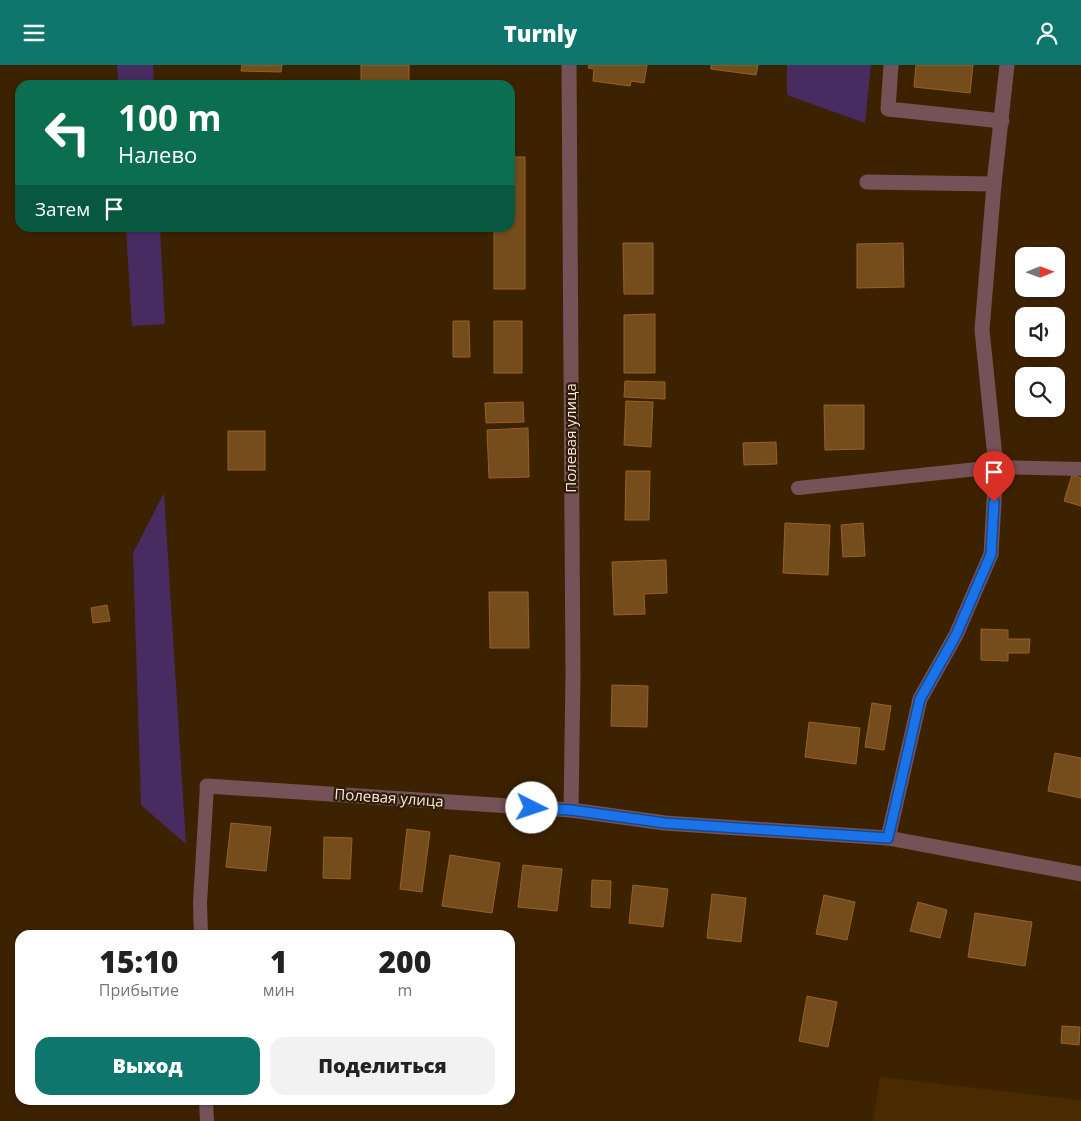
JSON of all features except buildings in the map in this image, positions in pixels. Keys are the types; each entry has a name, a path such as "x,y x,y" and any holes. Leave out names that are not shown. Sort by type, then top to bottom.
{"street":[{"name":"Полевая улица","path":"570,65 571,810"},
{"path":"891,65 888,109 1002,121"},
{"path":"888,838 920,699 956,635 991,554 996,467 982,331 994,185 1007,65"},
{"path":"867,182 994,185"},
{"name":"Полевая улица","path":"207,786 571,810 665,823 888,838 1081,874"}],"lane":[{"path":"798,489 996,467 1081,469"},
{"path":"201,930 200,903 207,786"},
{"path":"206,1105 207,1121"}],"shaded area":[{"path":"117,65 153,65 154,80 118,80"},
{"path":"787,65 871,65 865,123 787,95"},
{"path":"126,232 160,232 165,324 132,326"},
{"path":"164,493 186,844 141,805 133,553"},
{"path":"880,1077 1081,1100 1081,1121 873,1121"}],"route":[{"path":"532,808 571,810 665,823 888,838 920,699 956,635 991,554 994,502"}]}
